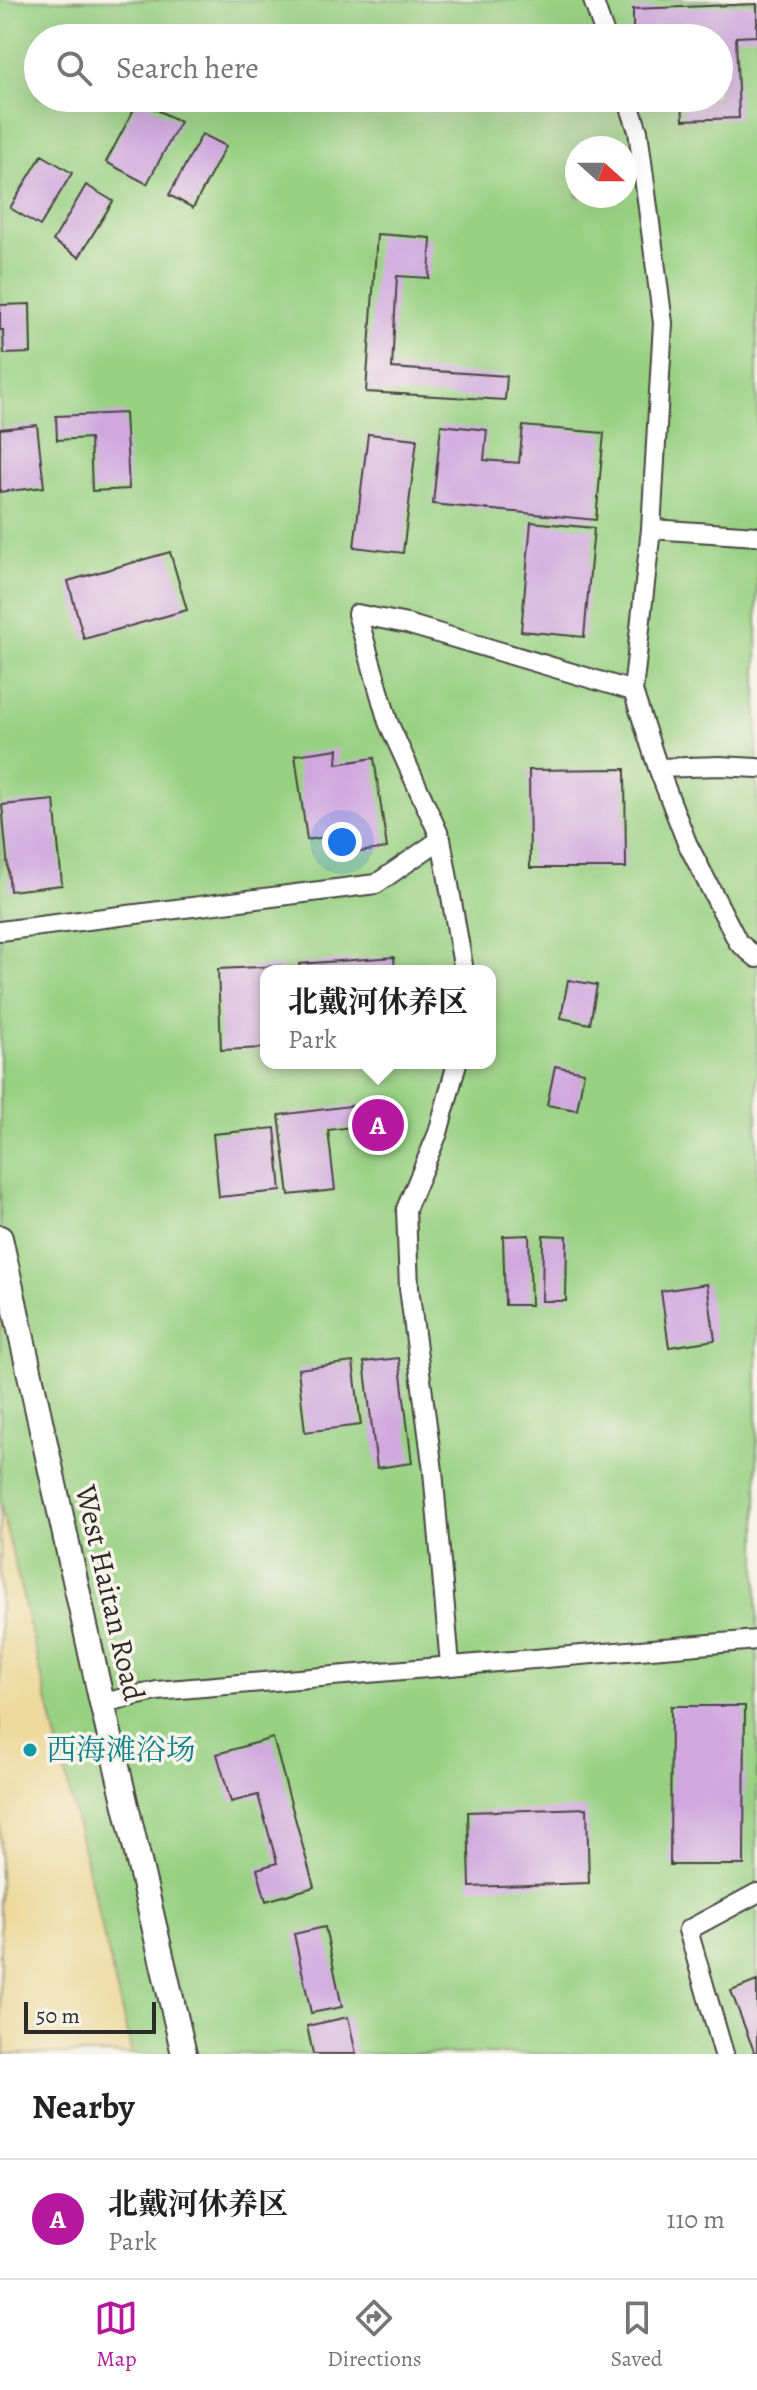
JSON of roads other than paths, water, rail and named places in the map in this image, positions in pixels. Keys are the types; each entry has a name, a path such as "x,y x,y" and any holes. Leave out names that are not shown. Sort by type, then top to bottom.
{"main road":[{"name":"West Haitan Road","path":"0,1238 102,1703 184,2054"}],"street":[{"path":"593,0 601,24"},
{"path":"632,112 638,131 663,323 651,529 633,691 687,843 738,942 757,958"},
{"path":"651,529 757,536"},
{"path":"463,965 441,839 388,722 357,614 407,624 633,691"},
{"path":"658,768 757,768"},
{"path":"0,931 376,884 441,839"},
{"path":"450,1665 433,1471 409,1288 406,1209 438,1133 455,1069"},
{"path":"102,1703 157,1691 757,1640"},
{"path":"724,2054 688,1930 757,1893"}],"place":[{"name":"北戴河休养区","path":"378,1125"},
{"name":"西海滩浴场","path":"30,1750"}]}
